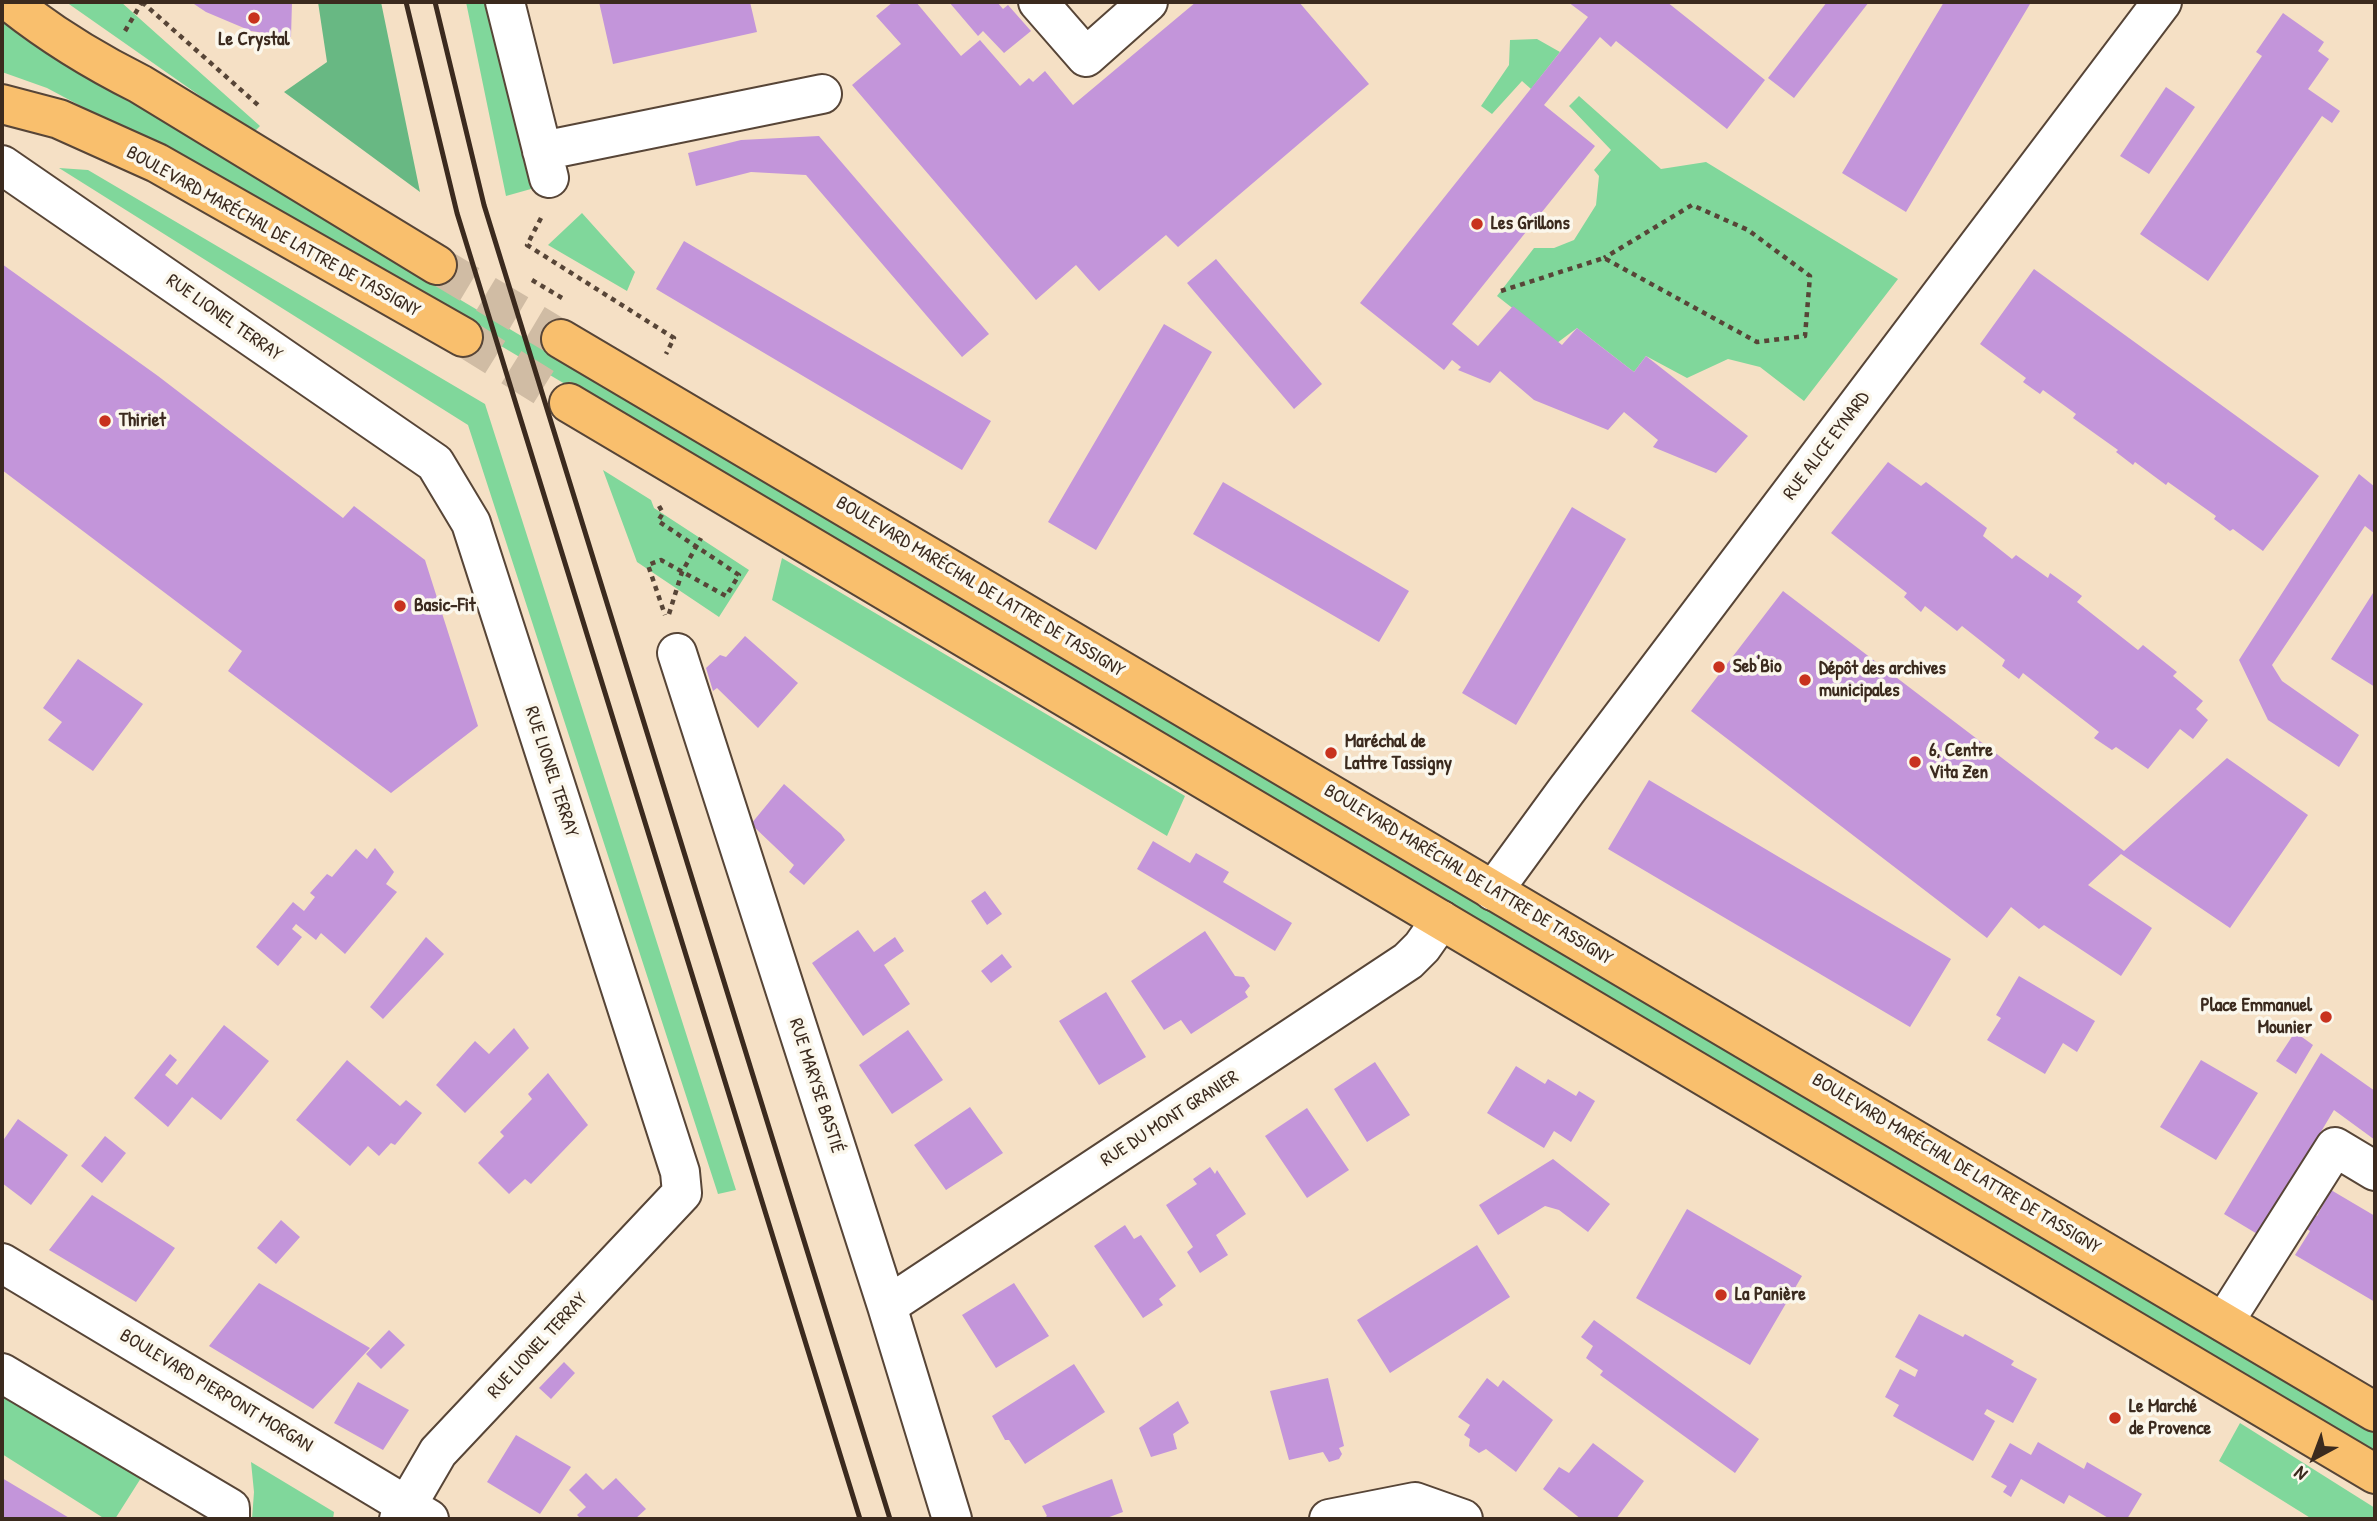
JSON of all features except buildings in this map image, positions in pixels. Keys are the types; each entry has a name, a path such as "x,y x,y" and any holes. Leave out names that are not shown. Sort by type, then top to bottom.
{"main road":[{"path":"25,8 104,66 140,83 437,265"},
{"name":"BOULEVARD MARÉCHAL DE LATTRE DE TASSIGNY","path":"2,104 59,119 157,163 463,337"},
{"name":"BOULEVARD MARÉCHAL DE LATTRE DE TASSIGNY","path":"561,339 2375,1412"},
{"path":"569,403 2375,1474"}],"street":[{"path":"505,2 546,165 822,94"},
{"path":"1038,2 1086,57 1148,2"},
{"name":"RUE ALICE EYNARD","path":"1493,891 2162,2"},
{"name":"RUE LIONEL TERRAY","path":"2,165 435,463 471,523 680,1172 682,1194 438,1452 412,1514"},
{"name":"RUE MARYSE BASTIÉ","path":"677,653 887,1306 952,1519"},
{"name":"RUE DU MONT GRANIER","path":"887,1306 1408,961 1422,947 1441,920"},
{"path":"2224,1322 2335,1147 2375,1171"},
{"name":"BOULEVARD PIERPONT MORGAN","path":"2,1263 412,1514"},
{"path":"2,1373 230,1508 230,1519"},
{"path":"1329,1519 1415,1502 1463,1519"}],"path":[{"path":"142,2 265,111"},
{"path":"546,165 550,202 527,245 674,338 664,358"},
{"path":"1501,291 1604,258 1692,205 1748,230 1810,276 1805,336 1757,342 1604,258"},
{"path":"653,453 648,482 663,513 658,521 696,546 740,575 726,596 682,572 661,560 648,565 667,621 682,572 696,546 701,538"}],"green space":[{"path":"66,2 121,2 260,126 253,133"},
{"path":"318,2 381,2 420,192 284,92 327,62"},
{"path":"466,2 496,2 538,187 506,196"},
{"path":"2,17 410,270 2375,1434 2375,1459 368,267 199,169 47,88 2,72"},
{"path":"1537,39 1560,52 1531,89 1522,81 1492,114 1481,106 1509,65 1510,40"},
{"path":"1579,96 1661,169 1706,162 1898,279 1804,401 1760,367 1728,359 1687,378 1646,356 1634,372 1577,328 1557,343 1497,296 1534,248 1554,248 1574,240 1596,205 1599,176 1594,170 1611,150 1569,106"},
{"path":"59,168 88,170 485,404 736,1190 718,1194 468,425"},
{"path":"582,213 635,272 627,291 548,245"},
{"path":"603,470 651,500 654,508 749,570 719,617 637,562"},
{"path":"782,558 1185,796 1167,836 772,600"},
{"path":"2,1392 141,1478 115,1519 105,1519 2,1454"},
{"path":"2240,1423 2375,1508 2375,1519 2312,1519 2219,1461"},
{"path":"251,1462 334,1512 333,1519 252,1519 254,1492"}],"tunnel":[{"path":"437,265 561,339"},
{"path":"463,337 569,403"}],"railway":[{"path":"406,2 457,213 860,1519"},
{"path":"435,2 484,205 890,1519"}],"place":[{"name":"Le Crystal","path":"254,18"},
{"name":"Les Grillons","path":"1477,224"},
{"name":"Thiriet","path":"105,421"},
{"name":"Basic-Fit","path":"400,606"},
{"name":"Seb'Bio","path":"1719,667"},
{"name":"Dépôt des archives municipales","path":"1805,680"},
{"name":"Maréchal de Lattre Tassigny","path":"1331,753"},
{"name":"6, Centre Vita Zen","path":"1915,762"},
{"name":"Place Emmanuel Mounier","path":"2326,1017"},
{"name":"La Panière","path":"1721,1295"},
{"name":"Le Marché de Provence","path":"2115,1418"}]}
